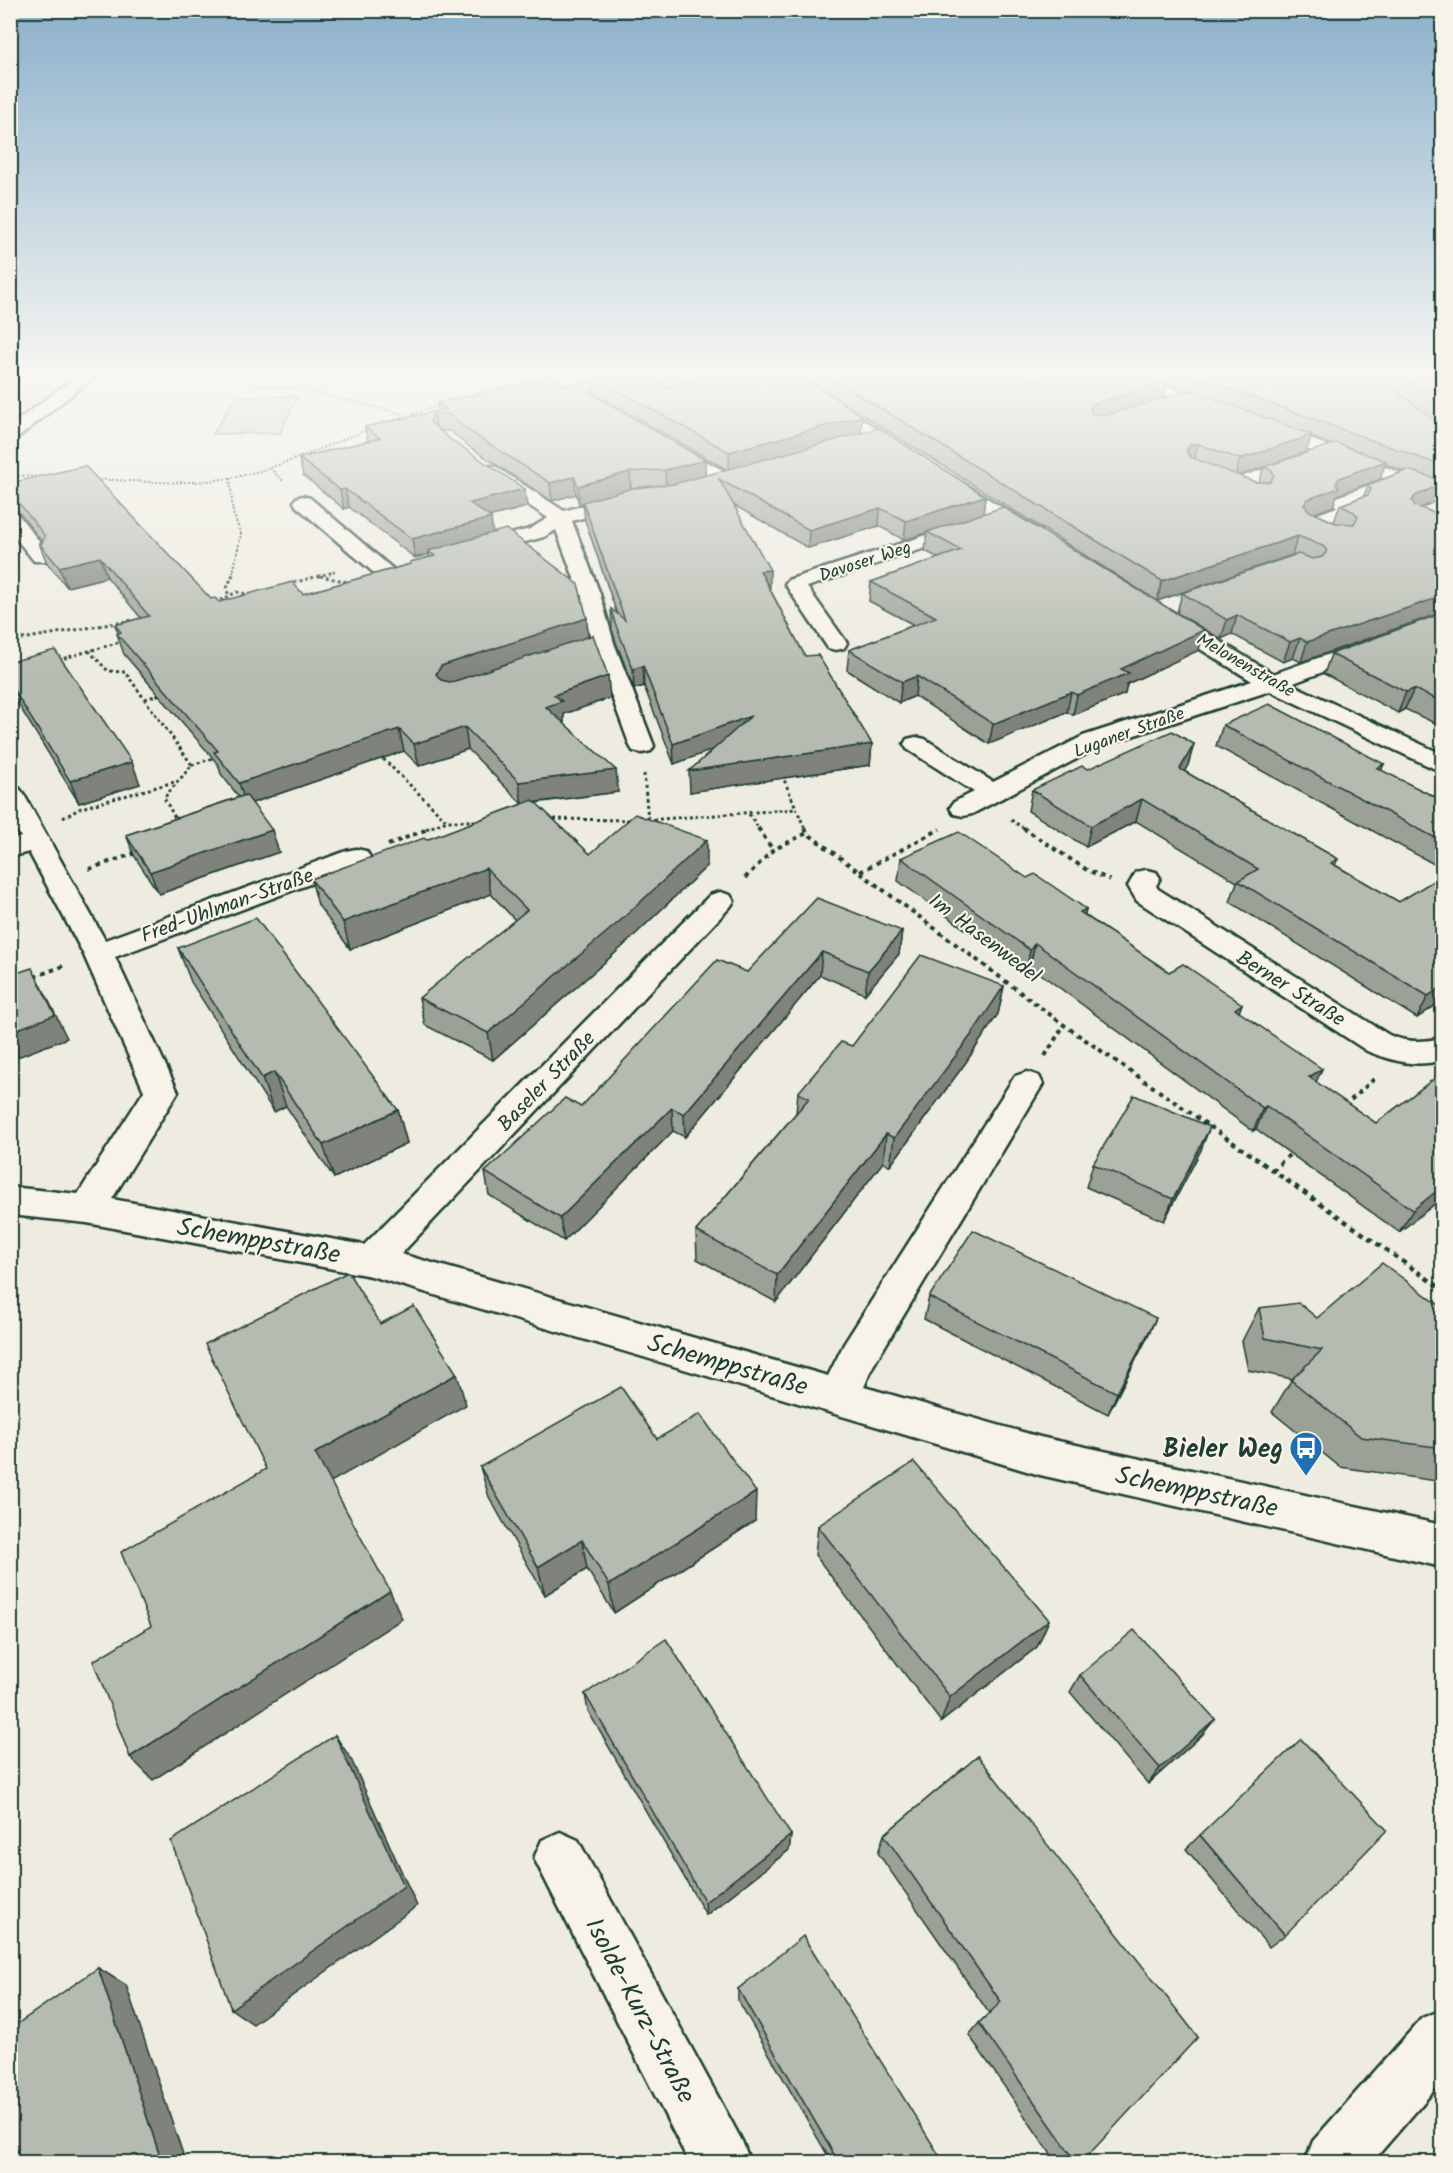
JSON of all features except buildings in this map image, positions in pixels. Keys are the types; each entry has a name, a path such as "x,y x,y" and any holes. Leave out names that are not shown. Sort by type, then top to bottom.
{"street":[{"path":"500,477 561,518 590,594 592,647 642,746"},
{"path":"706,484 731,477"},
{"path":"942,477 1054,548"},
{"path":"1217,477 1258,494"},
{"path":"1235,485 1257,477"},
{"path":"1399,477 1440,504"},
{"path":"1340,536 1311,523 1354,507 1341,502 1403,479"},
{"path":"462,553 537,533 561,518 632,498 651,497"},
{"path":"303,502 379,567"},
{"name":"Davoser Weg","path":"836,643 795,584 1003,516"},
{"path":"10,517 41,557"},
{"path":"353,584 379,567 408,568"},
{"name":"Melonenstraße","path":"1176,603 1150,608 1271,683 1443,763"},
{"name":"Luganer Straße","path":"978,800 1092,741 1271,683 1443,620"},
{"path":"916,744 978,800"},
{"path":"10,793 27,841 59,879 98,953 161,1092 87,1209"},
{"name":"Fred-Uhlman-Straße","path":"98,953 356,857"},
{"name":"Berner Straße","path":"1146,886 1378,1043 1402,1053 1416,1055 1443,1049"},
{"name":"Baseler Straße","path":"371,1261 720,901"},
{"path":"839,1397 858,1356 1027,1084"},
{"name":"Schemppstraße","path":"10,1201 87,1209 371,1261 1040,1456 1443,1546"},
{"name":"Isolde-Kurz-Straße","path":"560,1858 721,2163"},
{"path":"1334,2163 1443,2038"}],"path":[{"path":"89,479 194,482 230,478 233,513 241,534 234,570 227,588 228,594"},
{"path":"283,586 319,576 379,567"},
{"path":"319,576 353,584"},
{"path":"206,604 218,602 228,594 247,592 253,594 255,598 252,602"},
{"path":"218,602 221,606"},
{"path":"12,642 138,620"},
{"path":"57,660 124,641"},
{"path":"89,651 108,671 125,672 192,765"},
{"path":"145,699 166,693"},
{"path":"642,746 648,820"},
{"path":"374,750 447,821"},
{"path":"180,827 164,798 192,765 224,755"},
{"path":"720,901 773,850 807,833 778,765"},
{"path":"27,841 81,808 179,781"},
{"path":"860,873 963,816 978,800 1087,870 1146,886"},
{"path":"538,819 648,820 797,809"},
{"path":"749,814 773,850"},
{"path":"356,857 447,821 493,820"},
{"name":"Im Hasenwedel","path":"807,833 1064,1025 1443,1289"},
{"path":"59,879 143,851"},
{"path":"32,978 98,953"},
{"path":"1339,1110 1402,1053"},
{"path":"1272,1171 1297,1148"},
{"path":"10,1355 15,1373 10,1392"}],"place":[{"name":"Bieler Weg","path":"1306,1477"}]}
